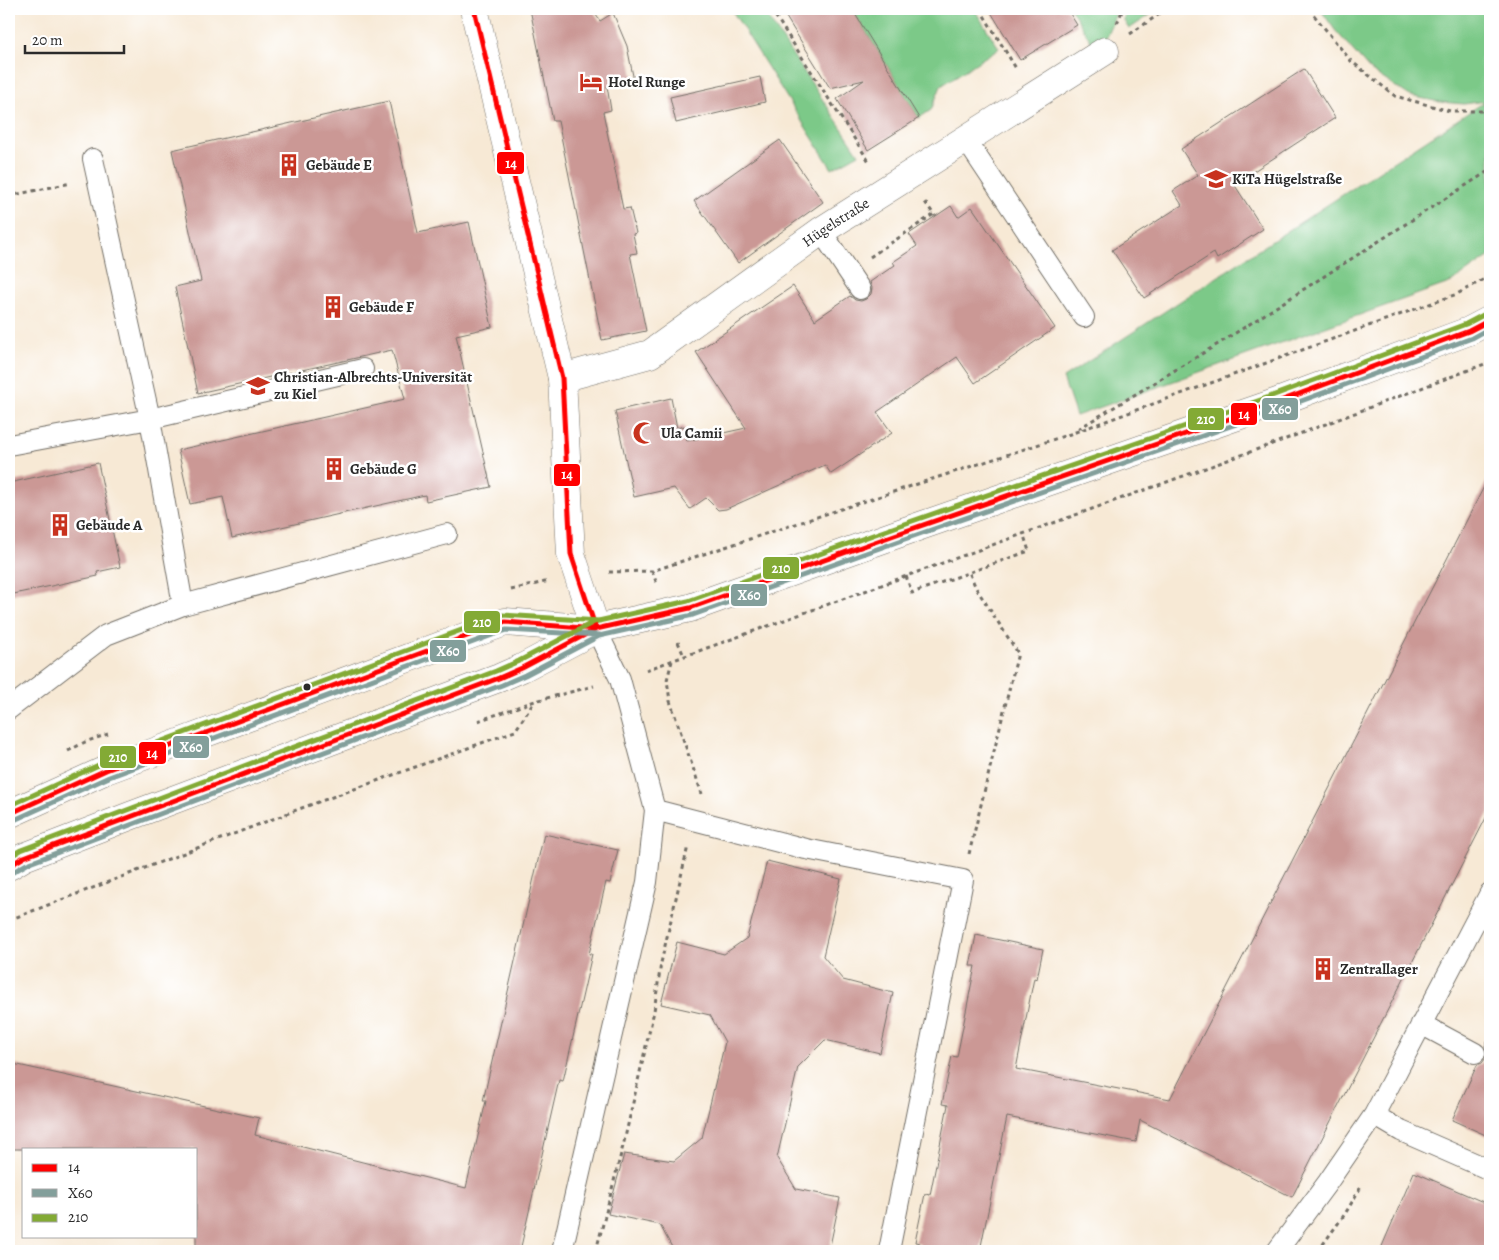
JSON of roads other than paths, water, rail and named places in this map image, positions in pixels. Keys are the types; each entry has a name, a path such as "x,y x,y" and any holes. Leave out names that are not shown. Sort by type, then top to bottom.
{"main road":[{"path":"474,9 562,378 571,554 596,629"},
{"name":"Hügelstraße","path":"562,378 650,354 821,232 1105,51"},
{"path":"9,866 24,857 130,816 499,678 596,629 690,608 1272,404 1469,331 1490,320"},
{"path":"9,814 106,770 505,622 596,629"}],"lane":[{"path":"966,140 1084,316"},
{"path":"94,169 150,419 183,605"},
{"path":"821,232 860,289"},
{"path":"9,445 150,419 364,369"},
{"path":"9,709 106,635 183,605 447,534"},
{"path":"562,1251 647,882 655,810 620,680 596,629"},
{"path":"655,810 806,848 963,880 889,1251"},
{"path":"1277,1251 1374,1115 1488,903"},
{"path":"1422,1024 1475,1053"},
{"path":"1374,1115 1401,1130 1490,1170"}],"place":[{"name":"Hotel Runge","path":"591,82"},
{"name":"Gebäude E","path":"289,165"},
{"name":"KiTa Hügelstraße","path":"1216,179"},
{"name":"Gebäude F","path":"333,307"},
{"name":"Christian-Albrechts-Universität zu Kiel","path":"258,386"},
{"name":"Ula Camii","path":"644,433"},
{"name":"Gebäude G","path":"334,469"},
{"name":"Gebäude A","path":"60,525"},
{"name":"Zentrallager","path":"1323,969"}]}
